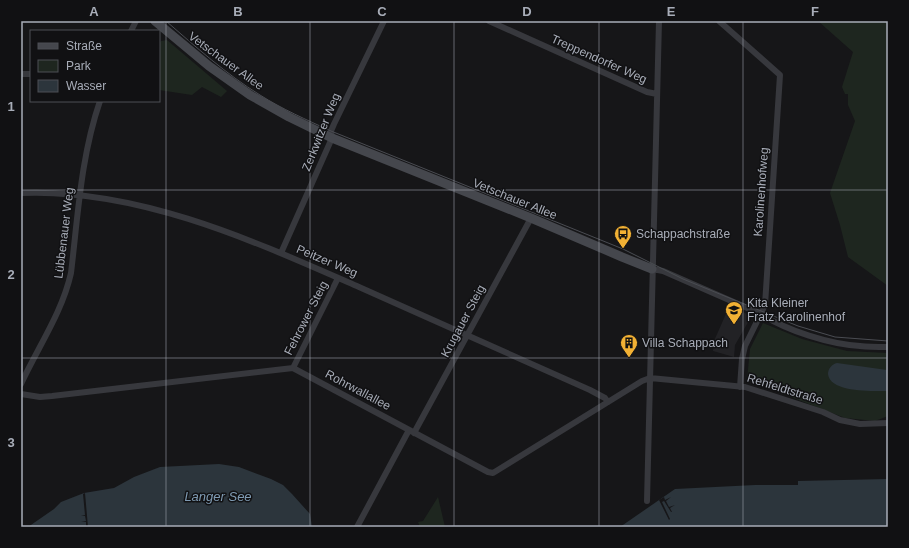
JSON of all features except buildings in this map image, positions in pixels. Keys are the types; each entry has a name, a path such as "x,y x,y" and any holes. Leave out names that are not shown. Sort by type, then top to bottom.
{"street":[{"path":"132,30 136,21"},
{"name":"Vetschauer Allee","path":"156,21 209,66 250,95 289,117 332,138 531,218 622,257 652,269 663,271 762,314 772,321 799,332 825,340 860,346 888,347"},
{"name":"Zerkwitzer Weg","path":"282,253 332,138 331,131 334,124 384,21"},
{"name":"Treppendorfer Weg","path":"488,21 646,92 657,94"},
{"path":"647,500 659,21"},
{"name":"Karolinenhofweg","path":"719,21 780,75 765,305 762,314 745,346 742,359 740,387"},
{"name":"Lübbenauer Weg","path":"21,384 67,292 71,273 87,147 100,102"},
{"name":"Peitzer Weg","path":"21,193 58,193 80,195 135,205 185,218 228,232 282,253 468,335 590,390 605,398 608,402"},
{"name":"Krugauer Steig","path":"357,527 468,335 531,218"},
{"name":"Fehrower Steig","path":"293,368 338,278"},
{"path":"21,394 40,397 52,396 293,368"},
{"name":"Rohrwallallee","path":"293,368 488,472 493,473 642,381 650,378"},
{"name":"Rehfeldtstraße","path":"650,378 745,387 823,412 840,420 860,424 888,423"}],"shaded area":[{"name":"Kita Kleiner Fratz Karolinenhof","path":"729,307 750,315 751,317 735,345 734,357 713,351 714,341"}],"green space":[{"path":"818,21 888,21 888,286 848,257 830,193 855,121 848,105 848,94 845,94 842,87 853,52"},
{"path":"167,40 227,91 221,97 202,87 192,95 160,90 161,41"},
{"path":"763,323 802,339 847,351 888,353 888,416 875,421 845,418 747,380 750,349"},
{"path":"438,497 445,527 420,527 418,522 423,521"}],"water":[{"path":"837,363 887,370 888,391 854,390 836,385 828,374 833,364"},
{"name":"Langer See","path":"219,464 239,467 283,485 310,514 312,527 28,527 54,509 61,502 84,493 114,488 134,477 160,467"},
{"path":"888,479 888,527 620,527 675,489 755,485 798,485 798,481"}],"pier":[{"path":"85,493 88,527 86,527 86,522 81,521 86,521 85,516 81,515 85,515 83,494"},
{"path":"664,497 665,500 671,497 666,501 669,507 675,505 670,508 671,512 664,501 662,502 670,519 669,520 659,500"}],"tram line":[{"path":"166,21 247,87 286,110 331,131 623,249 683,279 798,326 835,337 888,341"}],"place":[{"name":"Schappachstraße","path":"623,249"},
{"name":"Kita Kleiner Fratz Karolinenhof","path":"734,325"},
{"name":"Villa Schappach","path":"629,358"}]}
